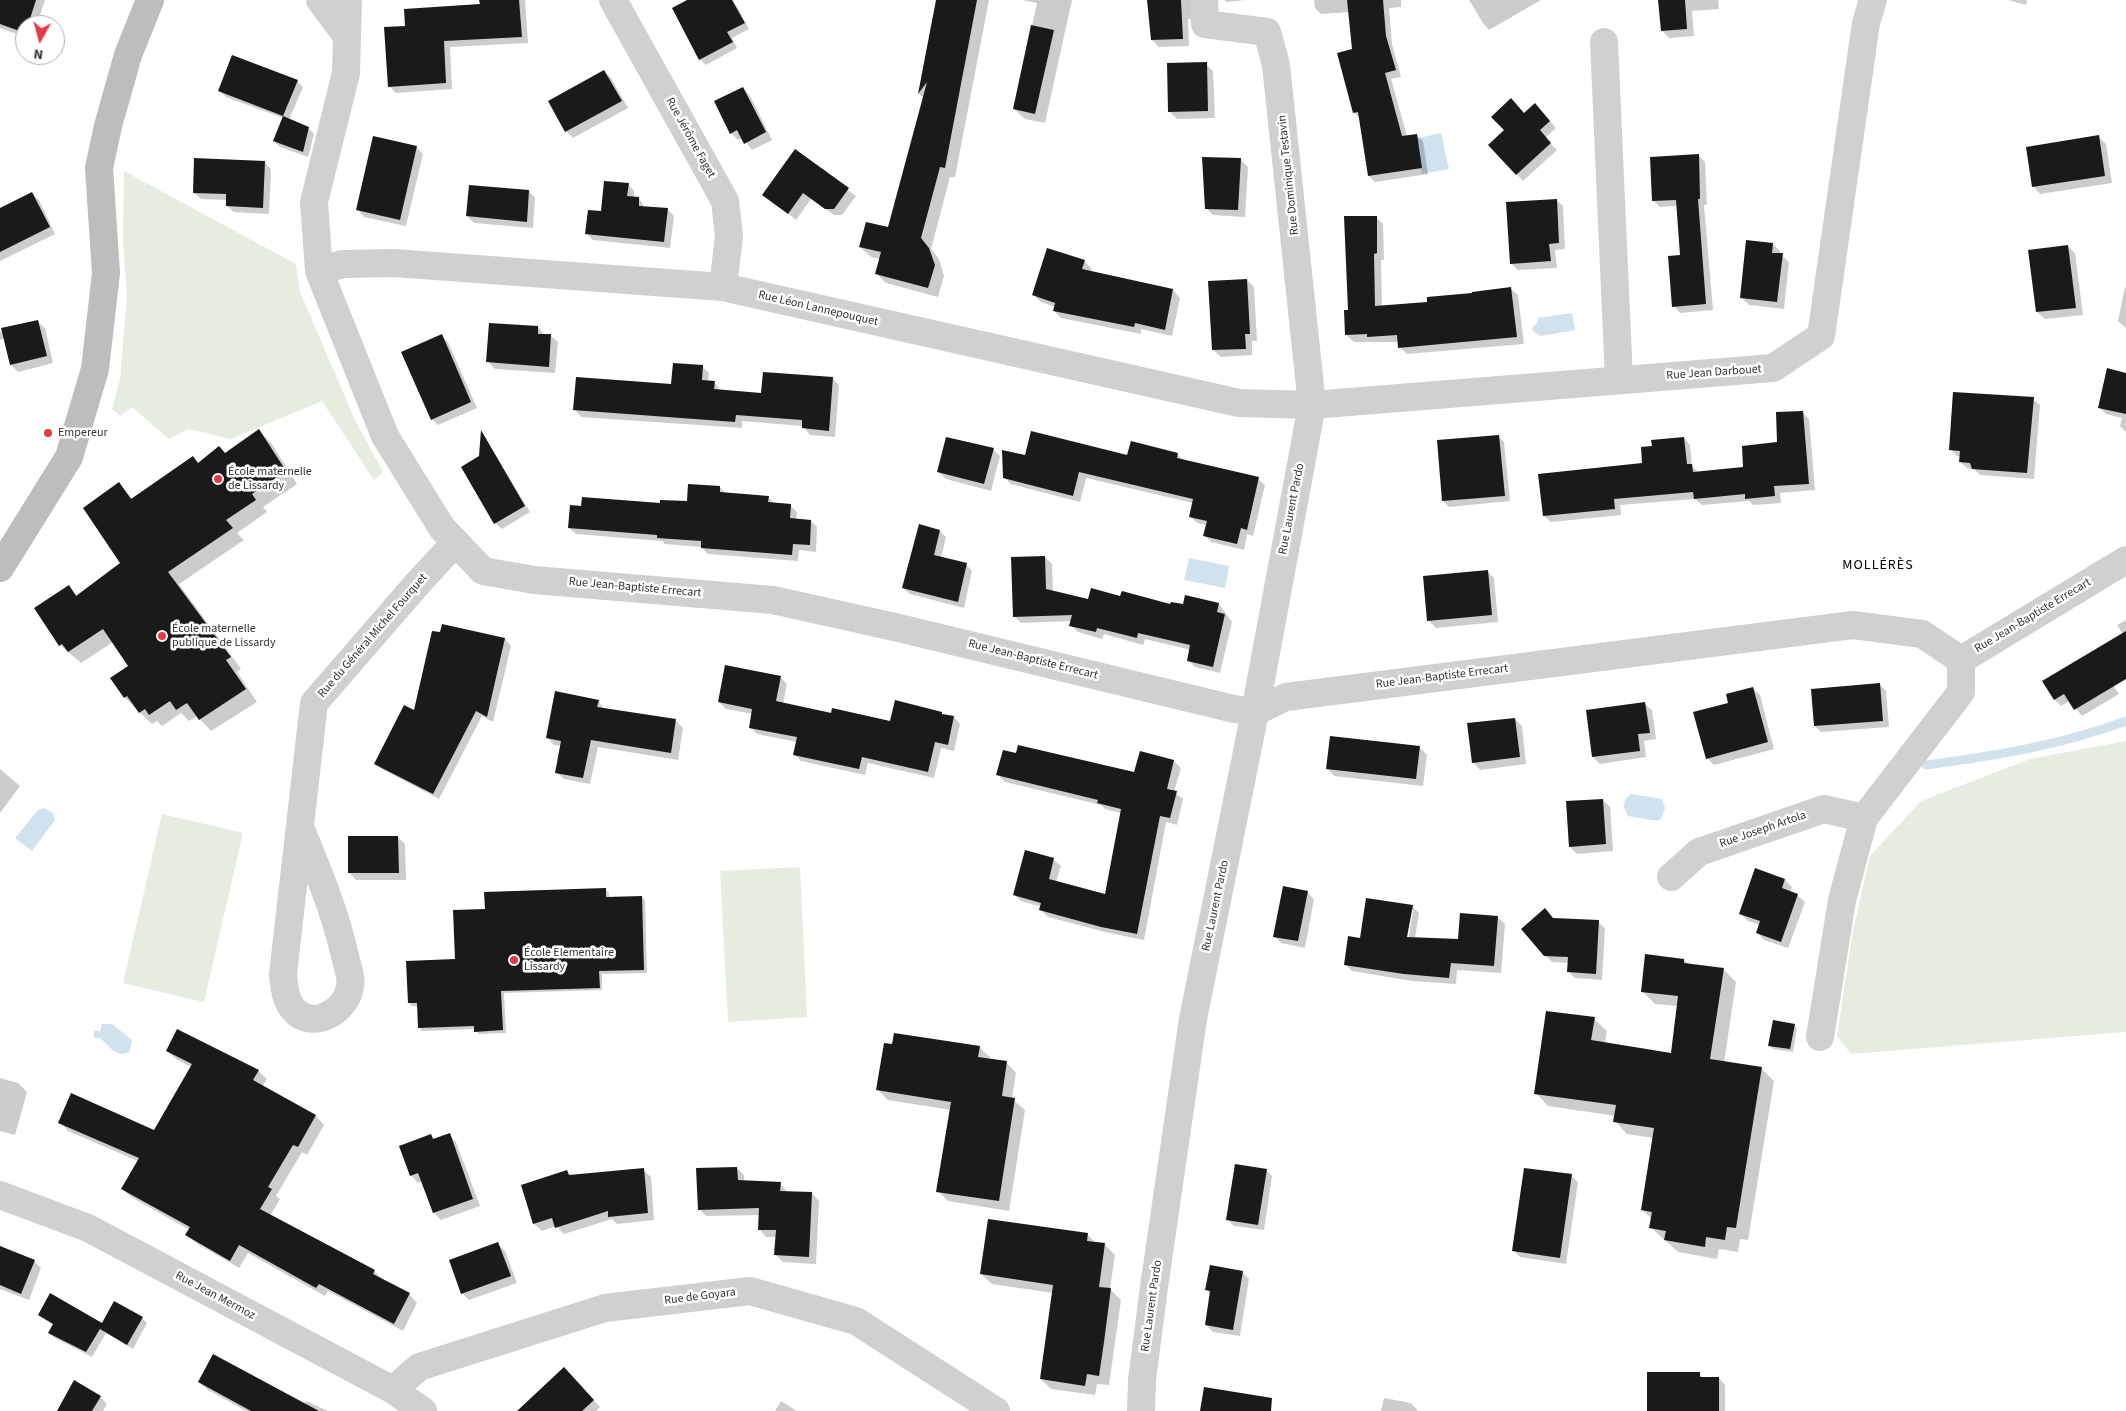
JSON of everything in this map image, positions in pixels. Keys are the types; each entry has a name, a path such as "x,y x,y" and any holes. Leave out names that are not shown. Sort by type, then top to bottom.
{"main road":[{"path":"0,568 70,457 95,368 106,273 99,168 108,126 128,55 150,0"}],"street":[{"path":"320,0 347,36"},
{"name":"Rue Jean-Baptiste Errecart","path":"348,0 346,72 314,202 319,271 385,436 442,528 483,571 534,580 773,600 899,628 1234,709 1255,712 1286,697 1853,625 1922,634 1961,660 2126,560"},
{"name":"Rue Jérôme Faget","path":"613,0 724,201 728,236 722,287"},
{"name":"Rue Dominique Testavin","path":"1204,0 1206,24 1267,32 1276,65 1312,405"},
{"name":"Rue Jean Darbouet","path":"1312,405 1773,368 1821,336 1869,12"},
{"path":"1604,42 1619,380"},
{"name":"Rue Léon Lannepouquet","path":"319,271 343,264 394,263 722,287 1239,403 1312,405"},
{"name":"Rue Laurent Pardo","path":"1141,1411 1142,1380 1153,1296 1193,1019 1255,712 1312,405"},
{"name":"Rue du Général Michel Fourquet","path":"300,826 338,926 351,984 347,998 338,1009 326,1016 313,1018 301,1016 292,1008 284,990 283,974 314,703 455,543"},
{"path":"1820,1037 1842,900 1864,818 1961,692 1961,660"},
{"name":"Rue Joseph Artola","path":"1671,876 1699,852 1824,810 1864,818"},
{"name":"Rue Jean Mermoz","path":"0,1195 88,1228 393,1390 423,1411"},
{"name":"Rue de Goyara","path":"393,1390 419,1367 605,1308 750,1291 856,1321 996,1411"}],"shaded area":[{"path":"124,171 296,264 300,292 355,420 383,472 374,480 322,401 231,439 189,429 169,439 132,407 120,416 112,409 120,380 127,296 123,240"},
{"path":"2126,741 2126,1032 1851,1054 1837,1036 1853,931 1870,856 1921,801 2030,759"},
{"path":"162,814 243,833 204,1002 123,983"},
{"path":"800,867 807,1017 728,1022 720,871"}],"water":[{"path":"1441,133 1449,169 1422,174 1414,139"},
{"path":"1572,313 1575,330 1540,336 1533,331 1532,328 1538,322 1538,318"},
{"path":"1189,558 1229,566 1225,588 1184,580"},
{"path":"1631,794 1662,799 1665,808 1661,819 1657,821 1628,816 1624,807 1625,799"},
{"path":"44,808 53,813 55,820 32,851 15,838 38,810"},
{"path":"102,1024 112,1024 132,1040 130,1051 122,1054 118,1053 100,1038 94,1038 94,1031 100,1031"}],"building":[{"path":"0,0 36,0 31,15 15,15 15,29 0,24"},
{"path":"479,0 519,0 522,37 444,41 446,83 388,87 384,27 405,26 404,9 480,4"},
{"path":"687,0 732,0 745,23 727,32 733,42 699,60 672,8"},
{"path":"936,0 977,0 945,168 940,167 921,238 929,248 935,265 928,288 875,274 881,252 859,247 866,222 888,227 927,82 918,94"},
{"path":"1147,0 1181,0 1183,39 1151,40"},
{"path":"1347,0 1383,0 1386,36 1396,70 1385,73 1402,136 1417,134 1422,168 1368,176 1358,112 1353,113 1337,53 1352,49"},
{"path":"1658,0 1685,0 1687,29 1661,31"},
{"path":"1031,25 1054,30 1035,114 1013,109"},
{"path":"232,55 298,80 283,116 218,91"},
{"path":"1207,62 1208,111 1168,112 1167,63"},
{"path":"604,70 622,101 565,132 548,101"},
{"path":"743,87 766,132 744,144 737,130 730,134 714,101"},
{"path":"1511,98 1524,113 1535,103 1550,121 1540,130 1551,143 1516,175 1488,145 1504,130 1491,117"},
{"path":"283,116 309,127 303,152 273,141"},
{"path":"2099,135 2105,176 2032,187 2026,147"},
{"path":"373,136 417,146 400,220 356,210"},
{"path":"795,149 849,188 834,209 825,209 803,193 788,214 762,195"},
{"path":"1699,154 1700,199 1698,199 1706,304 1672,307 1668,256 1680,255 1676,200 1652,201 1650,157"},
{"path":"1202,157 1241,158 1238,210 1205,209"},
{"path":"194,158 265,161 263,208 226,206 226,194 193,193"},
{"path":"604,181 629,183 627,196 639,197 639,206 668,208 664,242 585,234 588,210 601,211"},
{"path":"469,185 529,190 527,222 466,216"},
{"path":"32,192 50,227 0,252 0,208"},
{"path":"1557,199 1559,243 1549,244 1551,261 1510,264 1506,202"},
{"path":"1344,216 1377,216 1377,253 1374,254 1375,306 1427,302 1427,297 1511,287 1517,337 1398,348 1397,335 1367,337 1367,334 1345,335 1344,310 1348,310"},
{"path":"1746,240 1773,243 1772,253 1783,253 1777,302 1740,298"},
{"path":"2068,245 2076,308 2036,312 2028,250"},
{"path":"1047,248 1085,260 1082,269 1173,289 1165,330 1135,323 1134,327 1053,311 1055,303 1032,295"},
{"path":"1247,279 1250,334 1245,334 1246,349 1212,350 1208,281"},
{"path":"38,320 47,356 10,365 1,328"},
{"path":"489,323 538,326 538,334 551,334 549,367 486,362"},
{"path":"442,334 471,402 431,420 401,352"},
{"path":"673,363 703,365 702,380 715,381 714,389 761,393 763,372 833,377 829,431 802,428 802,420 736,415 735,422 573,410 576,377 671,384"},
{"path":"2107,368 2126,373 2126,414 2098,408"},
{"path":"1953,392 2034,397 2027,473 1972,469 1970,463 1959,462 1960,451 1949,450"},
{"path":"1803,411 1809,484 1774,486 1775,496 1745,499 1745,494 1694,499 1693,492 1614,499 1615,509 1543,516 1538,474 1642,463 1641,447 1652,446 1651,440 1684,437 1687,464 1692,464 1693,472 1743,467 1742,446 1777,442 1776,412"},
{"path":"259,429 286,471 252,494 256,500 226,520 233,528 168,572 231,657 226,660 246,689 199,720 187,703 176,710 170,701 149,715 145,709 139,713 127,696 124,698 110,678 128,666 103,629 68,652 62,644 59,646 34,608 69,585 76,596 120,563 83,508 119,482 131,499 193,456 198,463 219,446 225,453"},
{"path":"481,430 525,506 494,524 461,467 479,456"},
{"path":"1031,431 1127,455 1131,441 1178,453 1177,458 1259,477 1247,530 1241,528 1237,544 1203,536 1207,521 1189,517 1193,499 1079,472 1073,496 1003,478 1002,450 1025,455"},
{"path":"1499,435 1505,496 1442,501 1437,440"},
{"path":"946,437 994,448 984,484 937,472"},
{"path":"688,484 720,486 720,492 769,496 768,502 791,504 790,518 811,520 810,545 793,544 792,555 701,548 701,541 657,538 657,535 568,528 570,505 581,506 582,497 660,503 660,500 687,501"},
{"path":"919,524 940,530 934,555 967,563 958,602 902,588"},
{"path":"1045,556 1046,589 1088,599 1091,588 1120,596 1122,591 1170,604 1171,602 1183,604 1185,595 1219,603 1217,612 1225,614 1213,667 1187,661 1190,645 1138,633 1137,638 1097,628 1096,632 1069,626 1072,615 1013,617 1011,557"},
{"path":"1488,570 1492,615 1427,621 1423,576"},
{"path":"442,624 505,638 487,717 476,711 433,794 374,764 404,705 414,710 432,631 440,632"},
{"path":"2126,631 2126,679 2074,710 2064,694 2054,700 2042,681"},
{"path":"725,665 781,676 776,701 831,713 832,708 890,721 895,700 954,716 948,745 935,742 928,772 862,757 859,769 793,755 797,737 749,728 752,709 718,702"},
{"path":"1880,683 1883,721 1814,726 1811,689"},
{"path":"1753,687 1768,742 1706,759 1693,712 1728,703 1726,694"},
{"path":"555,691 599,700 597,707 676,719 671,753 591,740 583,778 555,773 561,741 546,738"},
{"path":"1645,702 1650,733 1638,734 1640,751 1592,757 1586,710"},
{"path":"1515,718 1520,757 1472,763 1467,723"},
{"path":"1330,736 1420,746 1416,779 1326,769"},
{"path":"1018,745 1134,772 1140,751 1174,760 1167,789 1177,791 1170,818 1160,816 1137,934 1101,927 1039,910 1041,903 1013,895 1025,850 1054,858 1049,879 1105,894 1121,809 1097,803 1098,800 996,775 1003,750 1016,753"},
{"path":"1603,799 1606,844 1569,847 1566,801"},
{"path":"348,836 398,836 399,873 348,873"},
{"path":"1755,868 1785,879 1782,888 1798,894 1781,942 1756,933 1760,921 1739,914"},
{"path":"1283,886 1308,891 1298,941 1273,937"},
{"name":"École Elementaire Lissardy","path":"606,888 606,897 642,896 644,970 599,971 600,988 501,991 503,1030 474,1032 474,1026 418,1028 417,1003 408,1003 406,961 455,959 453,910 485,909 484,892"},
{"path":"1366,898 1413,905 1407,937 1458,939 1460,913 1498,916 1494,966 1451,963 1449,978 1404,974 1344,965 1348,936 1360,938"},
{"path":"1545,908 1553,918 1599,920 1596,974 1567,972 1568,957 1544,956 1521,929"},
{"path":"1645,954 1684,959 1684,963 1724,968 1710,1059 1762,1067 1736,1228 1727,1227 1725,1240 1706,1237 1705,1247 1664,1240 1666,1231 1649,1228 1652,1212 1641,1210 1654,1128 1613,1122 1616,1105 1534,1094 1546,1011 1595,1017 1591,1040 1671,1053 1678,996 1641,992"},
{"path":"1773,1020 1795,1024 1790,1049 1768,1046"},
{"path":"177,1029 259,1070 253,1080 316,1115 298,1147 293,1145 268,1187 272,1189 260,1209 375,1270 373,1274 410,1293 394,1324 319,1284 316,1288 239,1245 230,1261 185,1235 190,1227 121,1189 139,1158 58,1123 71,1093 154,1130 192,1064 166,1051"},
{"path":"894,1033 980,1046 978,1057 1007,1061 1002,1096 1015,1098 999,1201 936,1192 951,1102 876,1090 884,1043 892,1044"},
{"path":"450,1133 473,1199 433,1213 418,1173 410,1176 399,1146 431,1134 433,1139"},
{"path":"1235,1164 1267,1169 1258,1225 1226,1220"},
{"path":"737,1167 738,1180 781,1182 780,1191 812,1192 809,1257 774,1255 776,1230 758,1230 759,1208 698,1210 696,1168"},
{"path":"644,1168 648,1213 608,1217 608,1211 555,1228 552,1218 533,1224 521,1185 567,1170 569,1175"},
{"path":"1524,1168 1572,1174 1560,1258 1512,1251"},
{"path":"988,1219 1088,1233 1087,1241 1105,1243 1099,1287 1111,1288 1104,1342 1099,1376 1087,1374 1085,1386 1040,1379 1053,1285 980,1274"},
{"path":"498,1242 511,1276 461,1294 449,1260"},
{"path":"0,1246 35,1260 21,1294 0,1285"},
{"path":"1210,1265 1243,1271 1233,1330 1205,1325 1210,1291 1205,1290"},
{"path":"50,1293 102,1323 114,1301 143,1317 127,1345 100,1329 86,1352 48,1333 53,1324 38,1315"},
{"path":"213,1354 319,1411 251,1411 198,1382"},
{"path":"564,1367 594,1400 582,1411 517,1411"},
{"path":"1647,1372 1700,1372 1700,1377 1719,1377 1719,1411 1647,1411"},
{"path":"74,1380 101,1396 92,1411 57,1411"},
{"path":"1204,1387 1272,1398 1271,1411 1200,1411"}],"waterway":[{"path":"1926,765 2028,749 2077,737 2126,721"}],"place":[{"name":"Empereur","path":"48,433"},
{"name":"École maternelle de Lissardy","path":"218,479"},
{"name":"École maternelle publique de Lissardy","path":"162,636"},
{"name":"École Elementaire Lissardy","path":"514,960"}],"district":[{"name":"MOLLÉRÈS","path":"1878,566"}]}
